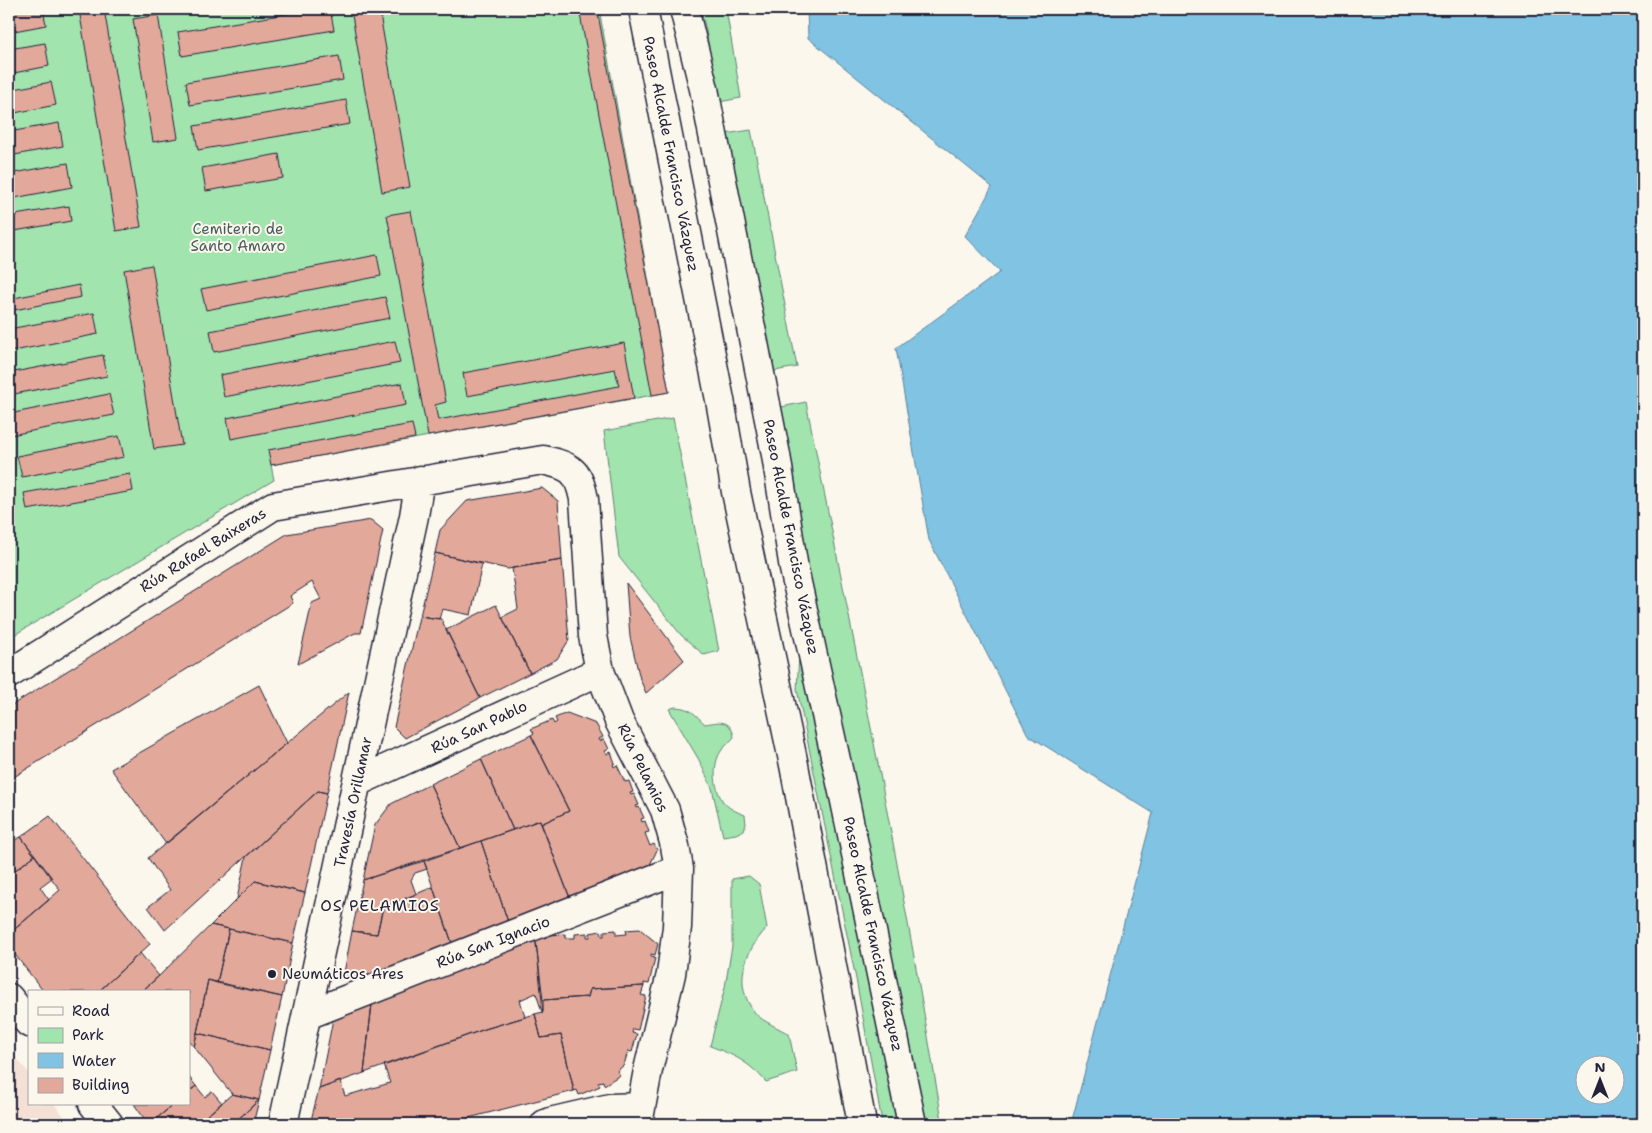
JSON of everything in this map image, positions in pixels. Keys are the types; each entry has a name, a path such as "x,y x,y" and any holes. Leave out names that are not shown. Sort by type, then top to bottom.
{"street":[{"name":"Paseo Alcalde Francisco Vázquez","path":"643,9 716,380 736,492 794,765 862,1124"},
{"name":"Paseo Alcalde Francisco Vázquez","path":"684,9 704,89 776,455 794,569 844,792 912,1124"},
{"name":"Rúa Rafael Baixeras","path":"9,674 273,506 543,460 566,465"},
{"name":"Rúa Pelamios","path":"545,1124 610,1108 640,1116 648,1070 671,974 678,927 679,870 675,846 665,810 619,721 600,671 594,636 584,499 580,480 566,465"},
{"name":"Travesía Orillamar","path":"283,1124 414,516 420,480"},
{"name":"Rúa San Pablo","path":"357,782 600,671"},
{"name":"Rúa San Ignacio","path":"307,1015 679,870"},
{"path":"95,1106 109,1124"}],"shaded area":[{"path":"11,1052 28,1072 28,1106 56,1106 70,1124 9,1124 9,1054"}],"green space":[{"name":"Cemiterio de Santo Amaro","path":"9,9 599,9 669,392 271,465 274,480 9,638"},
{"path":"700,9 726,9 741,98 719,102"},
{"path":"751,130 797,367 769,372 719,135"},
{"path":"806,402 894,850 942,1120 882,1122 856,979 797,689 803,586 776,408"},
{"path":"673,418 719,651 704,655 681,635 619,557 604,431"},
{"path":"675,707 689,710 705,724 719,722 730,727 734,737 718,757 715,776 719,795 724,803 745,815 746,824 744,830 736,834 723,836 712,788 699,760 669,709"},
{"path":"749,876 759,884 767,928 752,947 747,958 743,980 744,992 759,1017 789,1034 797,1072 766,1082 741,1060 710,1046 725,987 732,946 732,879"}],"water":[{"path":"807,9 1643,9 1643,1124 1071,1124 1153,813 1028,735 929,540 896,348 1000,272 965,236 992,187 808,38"}],"building":[{"path":"9,9 43,9 46,25 9,32"},
{"path":"79,9 104,9 141,227 116,231"},
{"path":"174,9 207,9 175,14"},
{"path":"316,9 330,9 334,30 182,56 178,32"},
{"path":"351,9 379,9 410,187 382,192"},
{"path":"579,9 597,9 669,392 652,395"},
{"path":"158,15 178,138 153,142 133,19"},
{"path":"45,43 49,66 9,74 9,49"},
{"path":"339,56 343,80 190,105 186,82"},
{"path":"51,82 56,105 9,114 9,90"},
{"path":"346,100 350,124 198,150 194,126"},
{"path":"59,123 63,146 9,156 9,132"},
{"path":"279,154 283,178 206,191 202,168"},
{"path":"68,163 72,187 9,199 9,174"},
{"path":"69,206 71,221 9,232 9,216"},
{"path":"411,211 446,402 435,405 438,420 619,386 615,369 467,396 463,373 624,343 634,398 428,436 387,215"},
{"path":"377,255 381,276 206,310 201,289"},
{"path":"152,265 182,445 154,449 124,270"},
{"path":"79,285 81,297 9,311 9,299"},
{"path":"385,297 390,318 214,352 210,331"},
{"path":"94,313 98,334 9,352 9,329"},
{"path":"395,341 400,363 224,397 220,375"},
{"path":"103,355 107,376 9,395 9,373"},
{"path":"402,383 406,405 231,439 227,418"},
{"path":"109,394 114,415 11,435 9,414"},
{"path":"412,424 415,438 271,465 268,450"},
{"path":"119,436 124,457 22,477 17,456"},
{"path":"130,474 133,491 27,510 24,493"},
{"path":"542,488 558,501 562,560 508,569 435,553 440,530 467,501"},
{"path":"371,520 383,530 361,633 355,633 298,664 312,603 321,599 312,582 290,596 293,603 9,780 9,707 287,534"},
{"path":"435,553 482,564 471,615 442,609 439,619 420,616"},
{"path":"562,560 569,640 557,659 530,673 502,617 518,609 512,568"},
{"path":"626,583 684,660 646,693 640,679 630,637"},
{"path":"496,605 530,673 480,698 446,630"},
{"path":"420,616 441,619 480,698 405,738 394,727"},
{"path":"259,685 287,743 166,844 111,769"},
{"path":"349,692 327,793 318,791 165,930 148,907 170,890 148,858"},
{"path":"567,713 596,724 603,737 599,739 600,741 604,739 609,749 605,751 607,754 611,752 615,763 613,764 614,767 617,765 625,782 629,781 633,792 630,793 631,795 634,794 639,805 636,806 637,808 639,807 644,818 641,819 642,822 645,821 649,832 645,833 650,846 654,844 657,850 645,875 570,898 541,824 569,811 531,735 534,733 531,729 552,720 554,724 557,722 555,718"},
{"path":"531,735 569,811 541,824 540,820 513,830 481,759"},
{"path":"481,759 513,830 460,848 430,784"},
{"path":"430,784 460,848 363,880 375,825 391,804"},
{"path":"318,791 327,793 305,893 255,881 237,899 246,857"},
{"path":"50,816 150,944 100,990 42,990 9,947 9,934 60,890 21,837"},
{"path":"540,820 570,898 508,922 481,841"},
{"path":"21,837 35,855 9,875 9,843"},
{"path":"481,841 508,922 452,943 424,861"},
{"path":"35,855 52,878 40,887 49,900 9,934 9,875"},
{"path":"424,861 427,869 415,873 411,880 416,894 392,904 392,906 383,907 377,934 352,931 363,880"},
{"path":"255,881 305,893 293,943 211,925"},
{"path":"433,887 452,943 355,983 344,973 352,931 377,934 383,907 392,906 392,904"},
{"path":"211,925 229,929 217,983 208,980 194,1047 190,1042 190,990 143,990"},
{"path":"229,929 293,943 282,997 217,983"},
{"path":"640,929 658,944 655,955 651,954 651,957 655,958 649,984 644,983 644,986 590,989 588,997 543,1000 535,936 565,934 565,938 575,938 575,934 587,933 587,937 590,937 590,933 601,931 602,936 604,936 604,931 616,930 616,935 627,934 626,930"},
{"path":"536,941 543,1012 536,993 520,1000 525,1017 485,1029 364,1073 372,1004"},
{"path":"140,953 159,976 143,990 100,990"},
{"path":"208,980 282,997 270,1050 197,1033"},
{"path":"644,986 641,995 646,996 638,1030 633,1029 632,1033 637,1034 632,1052 628,1051 624,1065 617,1071 620,1075 604,1085 603,1081 598,1082 600,1086 579,1095 577,1090 574,1091 561,1035 541,1038 535,1014 543,1012 543,1000 588,997 590,989"},
{"path":"372,1004 364,1073 319,1089 333,1019"},
{"path":"535,1014 541,1038 561,1035 574,1091 445,1124 310,1124 319,1089 340,1081 345,1096 390,1083 384,1065 485,1029"},
{"path":"197,1033 270,1050 259,1100 232,1094 194,1047"},
{"path":"190,1078 196,1086 190,1091"},
{"path":"196,1086 205,1097 212,1091 222,1103 197,1124 150,1124 172,1106 190,1106 190,1091"},
{"path":"232,1094 259,1100 233,1124 197,1124"},
{"path":"259,1100 253,1124 233,1124 247,1111"},
{"path":"135,1106 172,1106 150,1124 148,1124"},
{"path":"737,1120 739,1124 723,1124 733,1121"}],"place":[{"name":"Neumáticos Ares","path":"272,974"}],"district":[{"name":"OS PELAMIOS","path":"380,905"}]}
